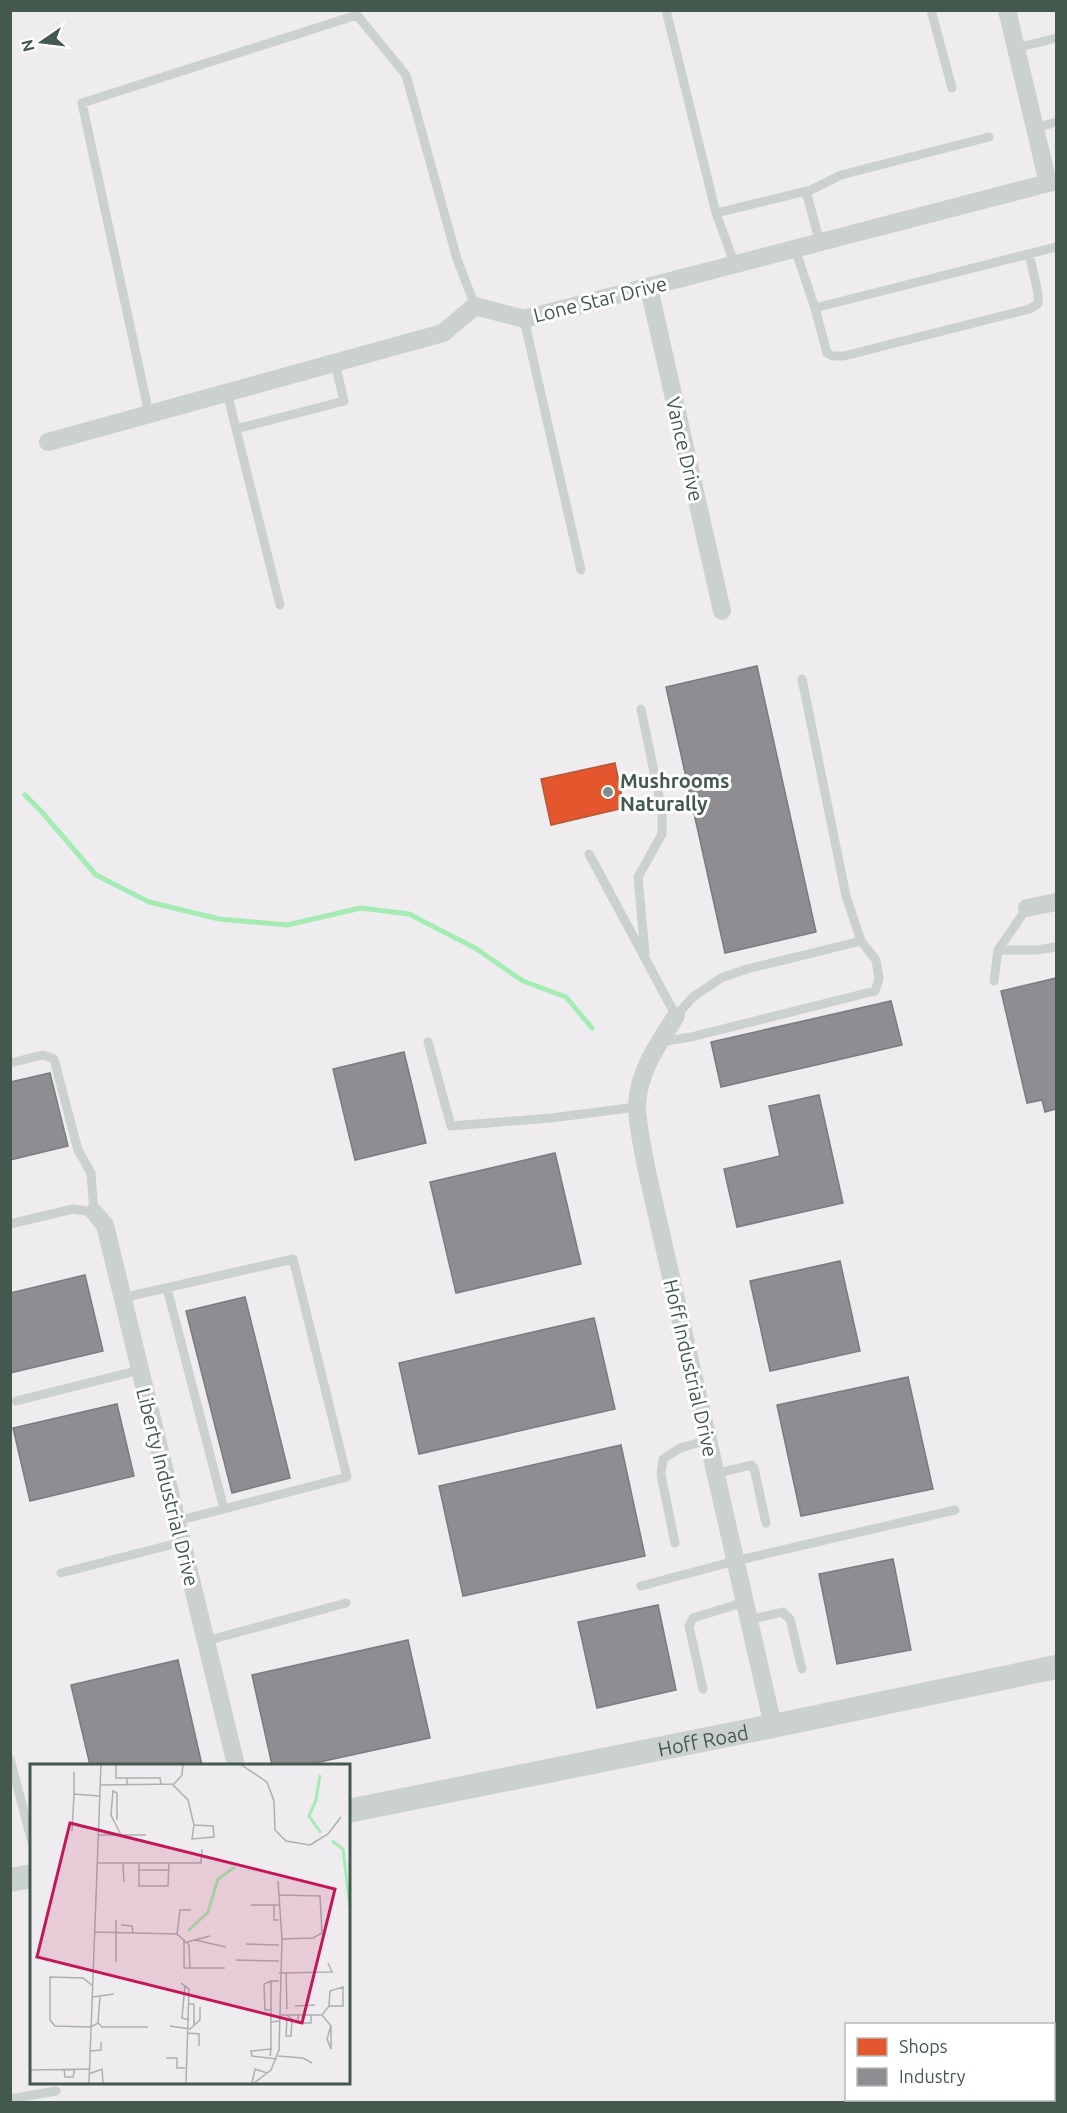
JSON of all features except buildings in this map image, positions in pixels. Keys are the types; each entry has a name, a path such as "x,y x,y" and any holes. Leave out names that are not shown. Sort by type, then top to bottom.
{"street":[{"path":"1007,10 1036,128 1052,182"},
{"name":"Lone Star Drive","path":"475,306 524,319 1052,182"},
{"name":"Vance Drive","path":"648,288 722,611"},
{"path":"48,442 443,333 475,306"},
{"path":"1027,908 1056,902"},
{"name":"Hoff Industrial Drive","path":"676,1016 659,1042 641,1078 637,1107 646,1167 773,1726"},
{"name":"Liberty Industrial Drive","path":"94,1212 105,1225 236,1764"},
{"name":"Hoff Road","path":"350,1811 1056,1667"},
{"path":"10,1880 30,1876"}],"lane":[{"path":"666,10 716,213 735,265"},
{"path":"932,10 952,88"},
{"path":"149,414 82,103 93,99 357,15 406,75 457,259 475,306"},
{"path":"1017,48 1056,38"},
{"path":"1036,128 1056,122"},
{"path":"716,213 806,191 841,175 989,137"},
{"path":"806,191 820,243"},
{"path":"815,308 1056,248"},
{"path":"795,249 827,353 833,356 844,356 1029,309 1038,304 1038,293 1029,254"},
{"path":"524,319 581,570"},
{"path":"236,429 344,401 335,363"},
{"path":"227,392 280,605"},
{"path":"659,1042 701,1035 875,991 879,979 876,960 861,941 846,897 801,679"},
{"path":"640,710 662,810 662,834 638,876 645,959"},
{"path":"589,854 676,1016 693,997 721,978 747,969 861,941"},
{"path":"994,981 998,950 1027,908"},
{"path":"998,950 1037,950 1056,947"},
{"path":"428,1042 451,1126 551,1118 637,1107"},
{"path":"10,1063 43,1054 54,1059 78,1150 91,1173 94,1212 73,1209 10,1224"},
{"path":"122,1298 293,1259 347,1477 177,1521"},
{"path":"167,1288 224,1509"},
{"path":"16,1401 140,1370"},
{"path":"675,1543 661,1475 663,1459 681,1448 708,1440"},
{"path":"715,1474 751,1465 754,1468 766,1523"},
{"path":"641,1586 735,1561 955,1510"},
{"path":"61,1573 182,1542"},
{"path":"206,1641 345,1603"},
{"path":"703,1689 689,1626 693,1618 747,1611 782,1612 790,1619 802,1669"},
{"path":"10,1759 30,1834"},
{"path":"10,2099 56,2091"}],"waterway":[{"path":"25,795 96,875 149,902 219,919 287,925 361,908 409,914 475,948 523,981 566,997 592,1028"}],"place":[{"name":"Mushrooms Naturally","path":"608,792"}]}
